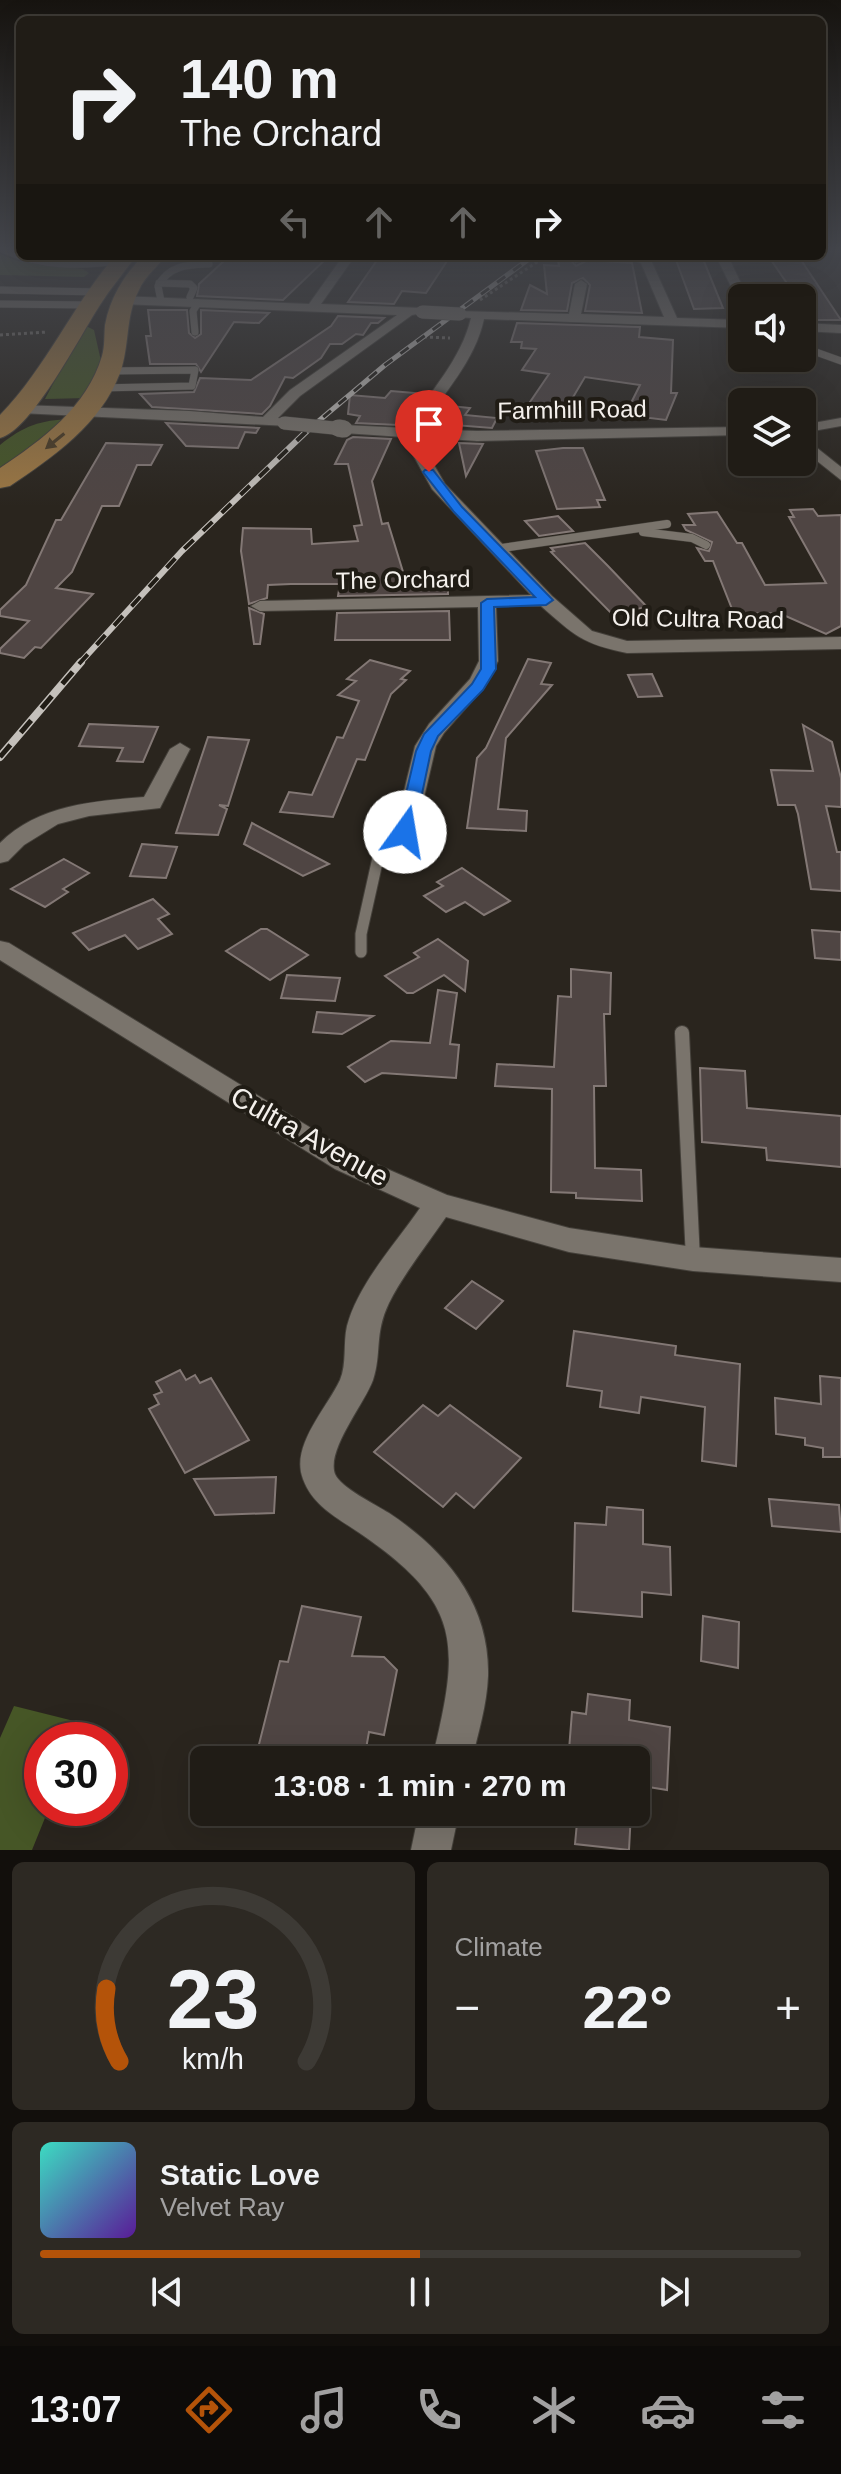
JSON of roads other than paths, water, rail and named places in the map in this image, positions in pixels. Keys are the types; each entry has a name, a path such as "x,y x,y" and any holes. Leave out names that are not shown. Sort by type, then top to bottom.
{"highway":[{"path":"0,430 22,406 71,334"},
{"path":"0,480 35,458 69,430 96,393 115,353 117,334"},
{"path":"22,406 56,406 96,393"}],"street":[{"path":"266,422 295,393 383,334"},
{"path":"409,434 447,377 458,368 473,334"},
{"name":"Farmhill Road","path":"96,393 189,415 409,434 524,436 728,431"},
{"path":"816,426 841,422"},
{"name":"Old Cultra Road","path":"409,434 438,486 495,549 585,635 627,647 841,643"},
{"path":"816,453 841,475"},
{"name":"The Orchard","path":"260,606 546,600"},
{"path":"405,832 424,751 431,734 477,687 489,669 491,648 487,603"},
{"path":"0,856 10,844 38,823 78,809 152,803 180,749"},
{"name":"Cultra Avenue","path":"0,949 345,1162 439,1204 569,1240 693,1259 841,1270"},
{"path":"439,1204 378,1293 363,1325 358,1378 319,1451 317,1473 330,1494 425,1561 442,1580 455,1603 463,1625 469,1672 455,1746"}],"lane":[{"path":"816,352 841,361"},
{"path":"195,370 192,386 96,393 195,370"},
{"path":"495,549 667,524"},
{"path":"624,529 692,538 706,545"},
{"path":"361,952 361,934 380,849 405,832"},
{"path":"682,1033 693,1259"}],"railway":[{"path":"308,430 427,334"},
{"path":"79,664 182,551 310,428"},
{"path":"0,757 81,662"}]}
